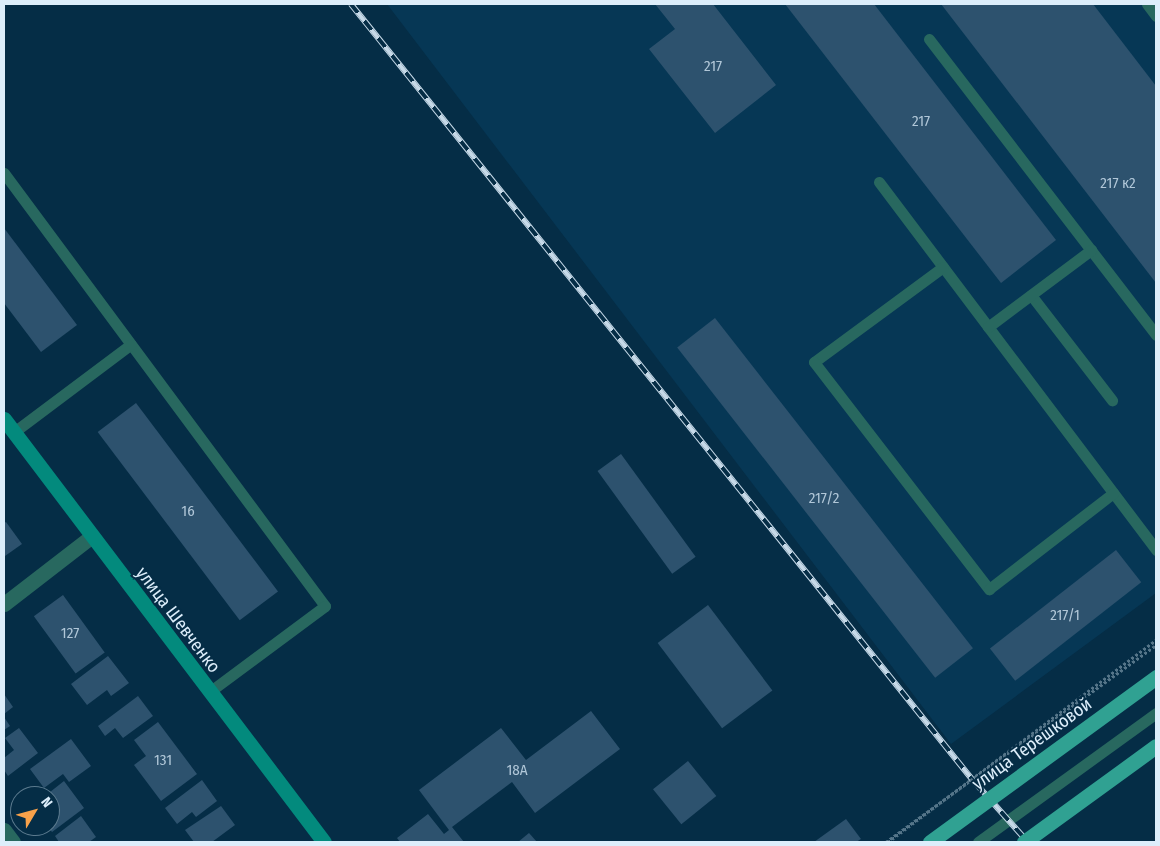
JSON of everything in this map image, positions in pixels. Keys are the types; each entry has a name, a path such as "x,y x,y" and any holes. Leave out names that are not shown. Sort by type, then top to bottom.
{"main road":[{"name":"улица Шевченко","path":"4,419 324,842"},
{"name":"улица Терешковой","path":"930,842 1156,677"},
{"path":"1024,842 1156,746"}],"street":[{"path":"4,604 92,536"},
{"path":"4,830 13,842"}],"lane":[{"path":"1147,4 1156,16"},
{"path":"929,39 1156,335"},
{"path":"5,177 325,606 209,692"},
{"path":"879,182 1156,550"},
{"path":"988,327 1091,250"},
{"path":"943,267 814,362 989,589 1113,493"},
{"path":"1031,295 1112,400"},
{"path":"14,432 131,344"},
{"path":"978,842 1156,713"}],"path":[{"path":"887,842 1156,640"},
{"path":"887,842 1156,645"}],"shaded area":[{"path":"387,4 1156,4 1156,593 951,744"}],"building":[{"path":"655,4 713,4 776,85 715,133 649,49 675,29"},
{"path":"785,4 874,4 1056,240 1001,283"},
{"path":"941,4 1093,4 1156,86 1156,283"},
{"path":"4,228 77,325 41,352 4,303"},
{"path":"715,318 973,648 935,678 677,348"},
{"path":"136,403 278,591 240,620 98,432"},
{"path":"621,454 696,557 672,574 598,471"},
{"path":"6,522 22,544 5,556 4,523"},
{"path":"1116,550 1141,582 1015,681 990,649"},
{"path":"63,595 105,652 76,674 34,616"},
{"path":"708,605 772,690 722,728 658,643"},
{"path":"108,656 129,683 111,696 107,690 87,705 71,684"},
{"path":"4,694 13,707 4,714"},
{"path":"138,696 153,716 123,738 115,728 105,736 98,726"},
{"path":"591,711 620,749 535,813 512,782 452,827 464,842 400,842 397,838 428,814 444,834 449,830 419,790 501,728 526,760"},
{"path":"4,717 10,726 4,730"},
{"path":"158,722 197,774 161,801 134,765 146,756 134,740"},
{"path":"19,728 38,753 8,776 4,770 4,758 14,750 5,738"},
{"path":"71,739 91,766 69,782 63,774 47,786 43,786 30,769"},
{"path":"688,761 716,796 681,824 653,789"},
{"path":"202,780 217,801 196,817 192,812 177,824 165,808"},
{"path":"64,781 84,808 60,826 60,786 58,786"},
{"path":"221,806 235,825 212,842 194,842 185,830"},
{"path":"81,816 96,837 89,842 59,842 55,836 60,836 60,832"},
{"path":"846,819 861,839 856,842 814,842"},
{"path":"529,833 537,842 518,842"}],"railway":[{"path":"351,4 972,779 1028,842"}]}
